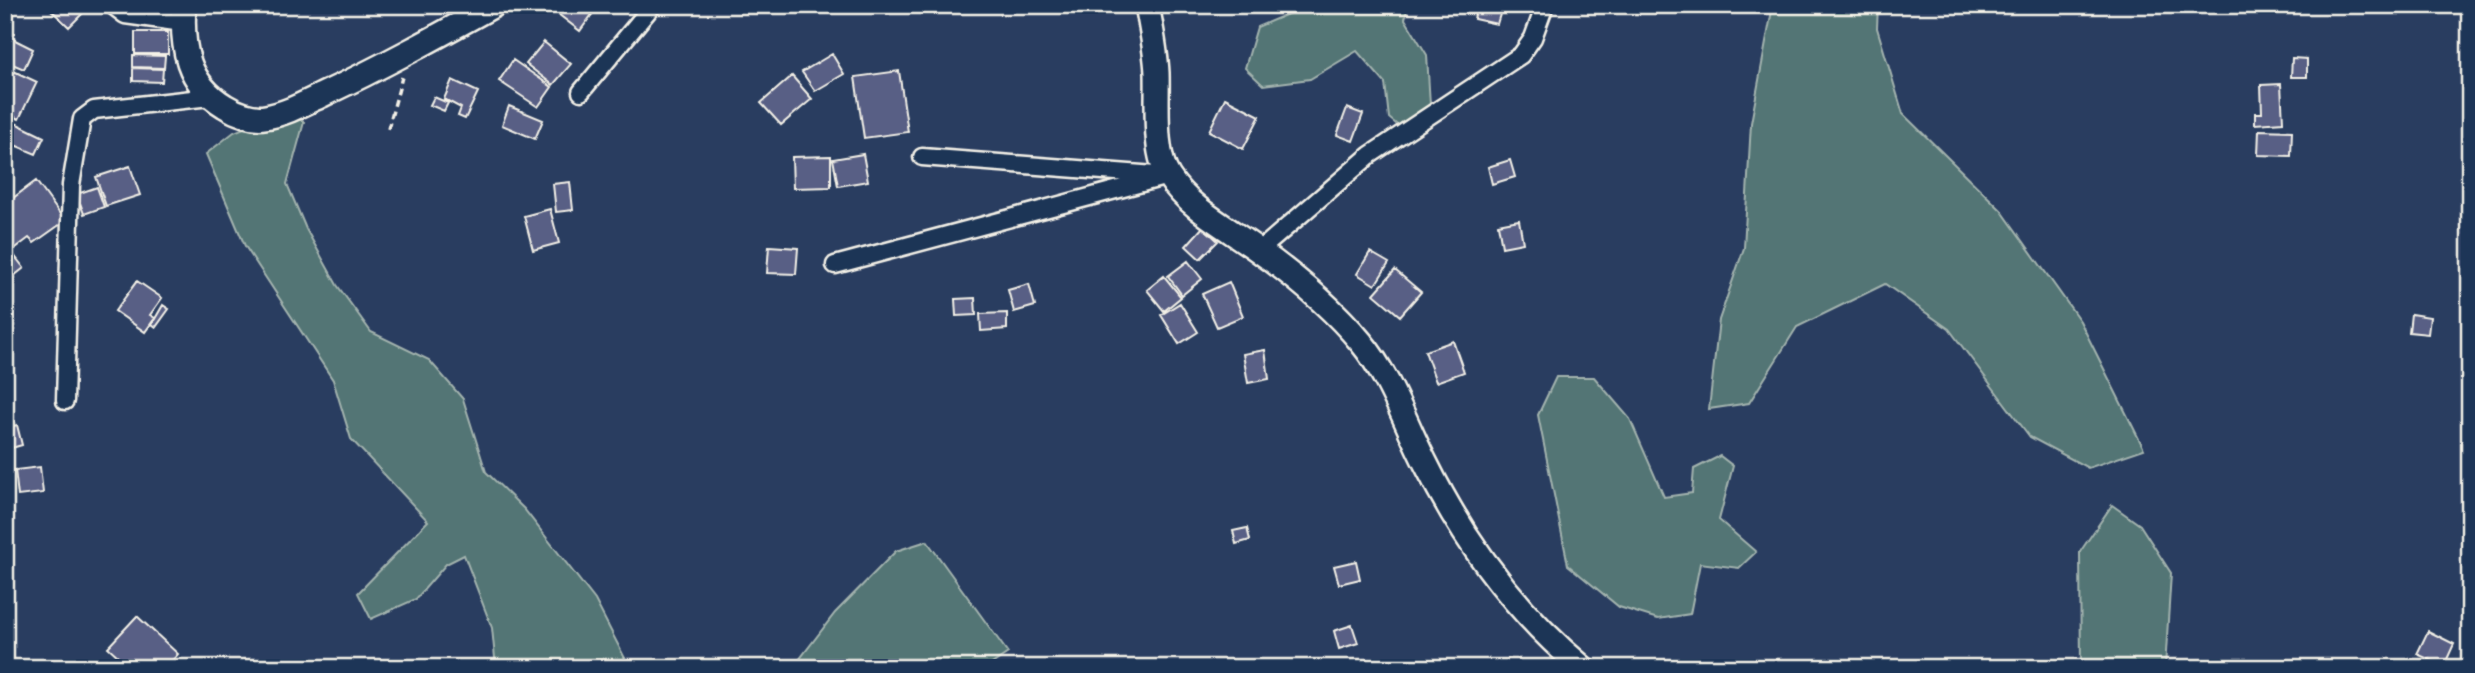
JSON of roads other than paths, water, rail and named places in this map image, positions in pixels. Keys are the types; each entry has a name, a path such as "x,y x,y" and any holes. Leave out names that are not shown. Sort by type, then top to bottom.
{"street":[{"path":"112,5 125,15 183,14 184,51 194,78 210,97 236,113 262,118 284,113 410,51 494,5"},
{"path":"581,92 653,5"},
{"path":"1147,5 1157,71 1157,120 1168,176 1215,220 1259,251 1326,307 1362,343 1392,390 1426,465 1471,541 1507,591 1553,643 1583,668"},
{"path":"1259,251 1370,155 1521,55 1533,38 1545,5"},
{"path":"65,401 71,185 82,119 94,110 210,97"},
{"path":"922,157 1168,176"},
{"path":"835,265 1168,176"}]}
